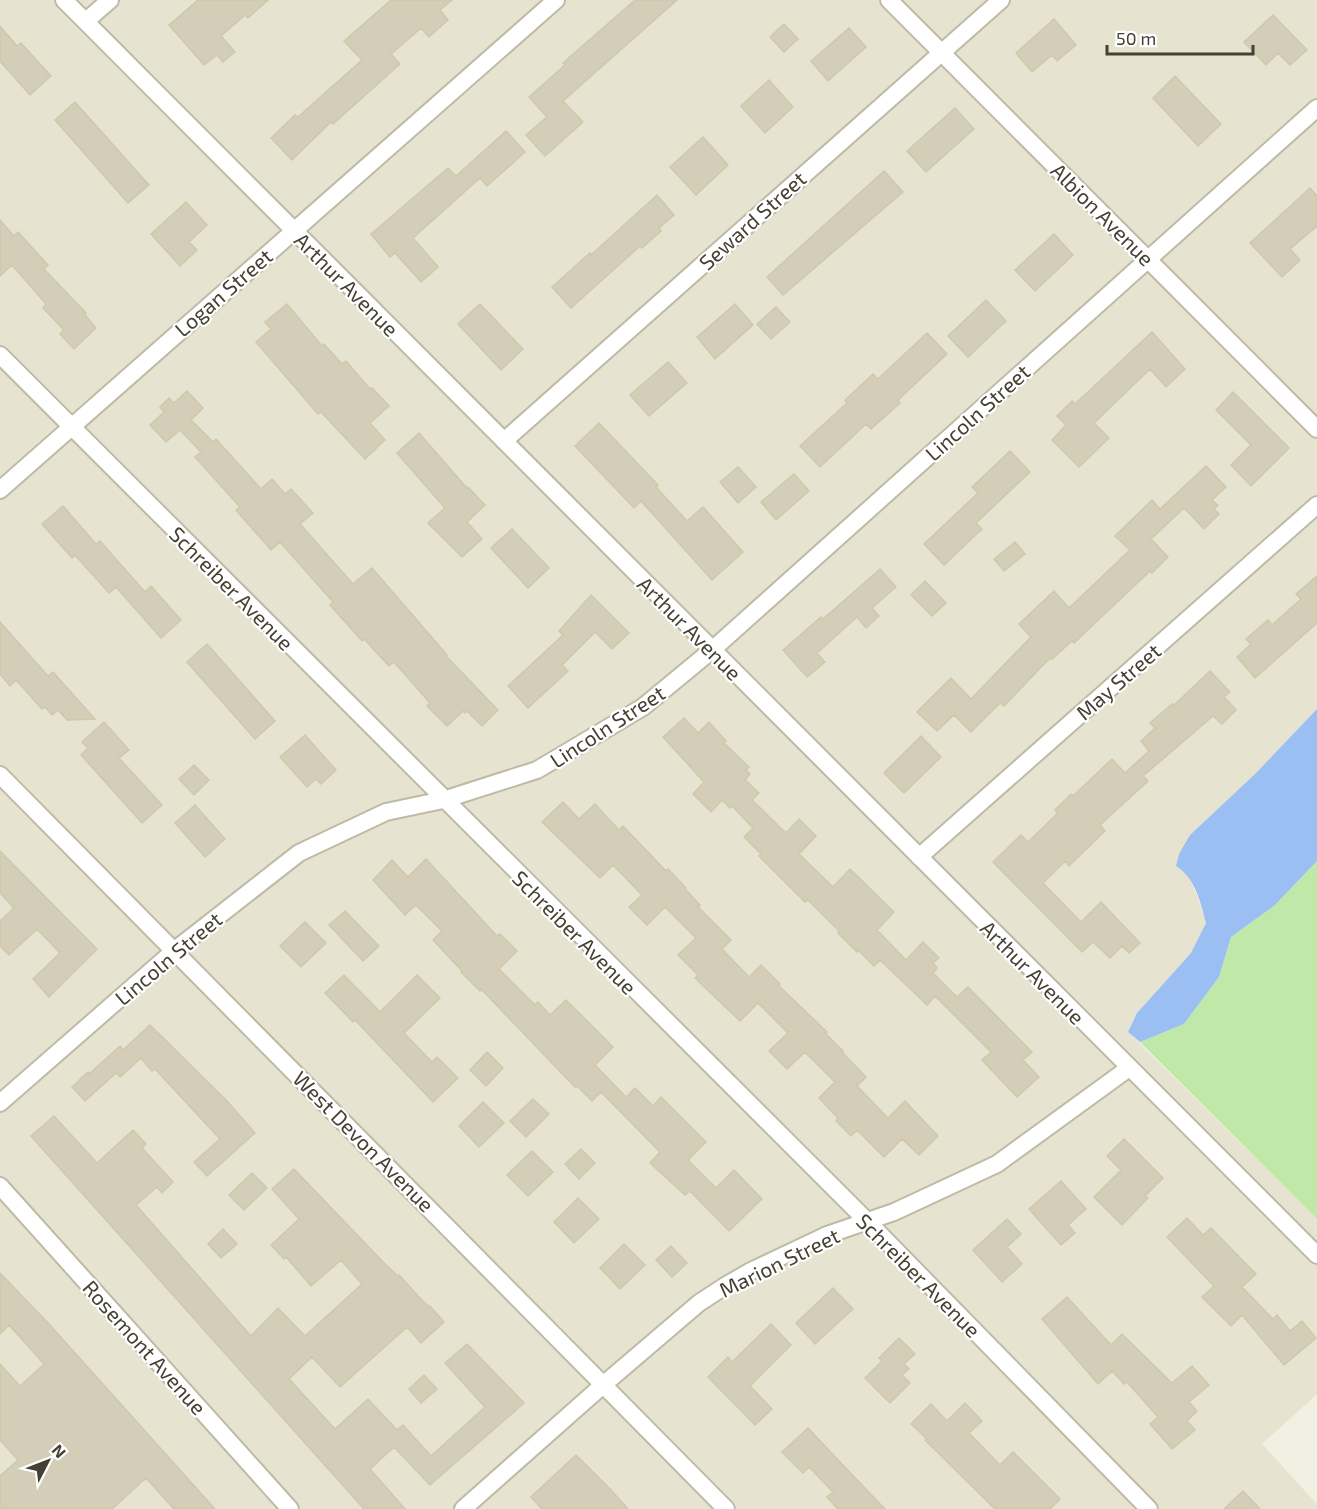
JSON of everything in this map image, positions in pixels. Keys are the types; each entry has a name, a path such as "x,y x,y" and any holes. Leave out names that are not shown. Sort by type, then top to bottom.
{"street":[{"name":"Arthur Avenue","path":"64,0 1317,1255"},
{"path":"86,21 110,0"},
{"name":"Logan Street","path":"0,490 556,0"},
{"name":"Albion Avenue","path":"889,0 1317,429"},
{"name":"Seward Street","path":"504,441 1001,0"},
{"name":"Lincoln Street","path":"0,1103 175,950 299,853 386,812 443,800 537,770 644,707 712,650 1317,108"},
{"name":"Schreiber Avenue","path":"0,356 867,1221 1149,1509"},
{"name":"May Street","path":"919,857 1317,505"},
{"name":"West Devon Avenue","path":"0,775 726,1509"},
{"name":"Marion Street","path":"464,1509 603,1385 699,1304 725,1286 827,1235 894,1212 997,1164 1129,1068"},
{"name":"Rosemont Avenue","path":"0,1186 290,1509"}],"shaded area":[{"path":"0,0 1317,0 1317,709 1255,774 1190,835 1188,874 1206,923 1191,953 1137,1013 1128,1032 1317,1219 1317,1394 1262,1444 1317,1504 1317,1509 0,1509"}],"green space":[{"path":"1317,861 1317,1219 1140,1042 1184,1024 1219,977 1231,937 1275,905"}],"water":[{"path":"1317,709 1317,861 1275,905 1231,937 1219,977 1184,1024 1140,1042 1128,1032 1137,1013 1191,953 1206,923 1193,884 1176,866 1179,854 1190,835 1255,774"}],"building":[{"path":"198,0 268,0 248,18 245,15 221,36 235,52 223,62 217,55 204,65 169,25"},
{"path":"391,0 452,0 440,10 448,20 429,37 421,28 391,54 400,64 333,124 331,122 292,160 271,138 295,115 298,117 362,60 344,41"},
{"path":"635,0 677,0 563,101 583,122 545,156 526,135 547,117 529,97 565,65 563,63"},
{"path":"1273,15 1307,50 1290,65 1278,53 1266,65 1244,42"},
{"path":"1054,19 1076,45 1057,61 1052,55 1032,72 1016,53"},
{"path":"784,24 798,39 784,52 770,37"},
{"path":"0,26 17,46 21,43 51,76 30,95 0,61"},
{"path":"849,28 866,47 828,81 811,61"},
{"path":"1175,76 1221,124 1198,146 1153,98"},
{"path":"769,80 793,107 765,133 741,106"},
{"path":"75,102 149,185 128,203 55,120"},
{"path":"955,108 974,129 926,172 907,151"},
{"path":"506,131 525,152 487,186 480,178 413,238 438,267 421,282 395,253 390,257 371,234 448,168 456,176"},
{"path":"703,137 728,165 696,195 670,167"},
{"path":"884,171 903,192 783,295 767,277"},
{"path":"1310,188 1317,196 1317,226 1290,249 1300,260 1282,277 1250,243"},
{"path":"657,195 674,215 659,228 661,231 642,248 640,246 571,308 552,287"},
{"path":"186,202 207,225 189,242 197,250 180,266 151,234"},
{"path":"0,220 14,236 18,232 48,265 44,269 86,313 85,315 96,328 74,349 60,334 64,330 43,308 46,304 12,265 0,276"},
{"path":"1054,234 1073,255 1035,291 1015,270"},
{"path":"986,300 1006,321 968,357 948,336"},
{"path":"287,304 322,346 324,344 342,364 346,361 370,389 372,388 389,406 370,423 385,440 365,459 321,412 318,414 256,342 271,329 265,322"},
{"path":"480,304 523,349 501,370 458,324"},
{"path":"735,304 753,325 715,359 697,337"},
{"path":"776,307 790,322 771,339 757,324"},
{"path":"1152,332 1185,369 1166,387 1150,369 1094,423 1109,438 1079,467 1052,440 1066,425 1057,416 1072,401 1075,404"},
{"path":"927,333 947,354 898,400 900,403 871,429 866,424 820,467 800,446 847,403 845,400 873,374 878,379"},
{"path":"668,362 687,383 649,416 630,395"},
{"path":"187,391 203,408 191,420 213,442 216,439 261,489 272,479 285,494 291,489 313,513 300,524 353,584 372,568 446,656 498,710 482,726 467,711 465,713 463,711 447,726 427,706 430,703 394,662 389,666 364,639 362,641 330,605 333,602 280,542 271,550 236,510 240,507 195,457 201,452 180,430 166,442 150,425 164,412 160,407 169,398 174,403"},
{"path":"1233,392 1289,448 1251,486 1231,465 1251,445 1216,410"},
{"path":"599,423 658,485 656,487 687,521 703,507 743,552 712,580 641,501 634,508 575,446"},
{"path":"419,433 485,505 467,522 482,539 462,557 428,523 445,508 397,453"},
{"path":"1010,451 1030,472 976,523 982,529 944,565 924,544 978,493 972,487"},
{"path":"1206,466 1226,487 1212,500 1218,505 1214,509 1219,514 1204,529 1184,508 1151,539 1168,557 1152,573 1150,571 1074,643 1072,641 1052,659 1050,658 1004,706 1000,703 971,732 954,715 937,731 917,712 951,678 971,699 1031,637 1019,624 1054,591 1069,608 1130,550 1115,536 1152,500 1160,509"},
{"path":"738,467 756,487 738,503 720,482"},
{"path":"794,474 809,491 776,520 761,502"},
{"path":"63,506 96,544 100,541 145,592 151,586 181,620 161,638 116,587 109,593 75,555 72,558 42,524"},
{"path":"512,529 549,568 528,588 491,548"},
{"path":"1015,542 1025,554 1004,571 994,559"},
{"path":"880,569 896,587 872,608 879,616 866,628 857,617 817,653 825,662 807,677 783,650 821,617 823,619"},
{"path":"1317,576 1317,623 1255,678 1237,657 1251,644 1246,639 1268,620 1272,625 1301,599 1296,594"},
{"path":"925,581 946,603 932,616 911,595"},
{"path":"591,595 629,633 612,649 595,632 562,665 568,671 528,708 508,686 563,635 559,631"},
{"path":"0,622 48,676 53,672 95,719 67,720 58,710 52,715 45,707 42,709 16,680 10,686 0,674"},
{"path":"207,644 275,721 255,739 187,662"},
{"path":"1210,671 1230,692 1224,697 1236,710 1222,724 1213,716 1143,776 1148,781 1100,825 1105,831 1069,866 1065,861 1043,883 1081,922 1101,902 1140,943 1129,953 1122,946 1110,958 1093,942 1082,952 993,862 1021,835 1028,842 1058,813 1055,810 1071,794 1073,796 1112,759 1125,773 1149,751 1141,741 1155,728 1150,723 1172,704 1173,706"},
{"path":"684,718 698,733 709,722 726,741 724,743 749,767 746,770 750,774 745,780 759,793 752,800 786,833 799,819 816,836 799,854 833,887 850,869 894,912 877,930 906,960 923,942 939,958 933,963 937,968 933,973 957,997 968,987 1032,1052 1023,1060 1039,1077 1017,1097 982,1060 991,1052 935,996 927,1005 880,960 874,966 838,933 840,932 808,900 805,902 759,856 761,854 744,837 753,828 732,806 730,808 722,800 711,812 693,794 704,782 663,737"},
{"path":"104,722 129,750 119,758 162,805 142,823 81,755 88,748 82,742"},
{"path":"305,735 336,770 321,784 316,779 307,787 280,757"},
{"path":"921,736 941,757 904,793 884,773"},
{"path":"194,765 209,780 194,795 179,779"},
{"path":"563,802 579,819 595,804 619,830 623,826 666,871 668,869 686,888 700,905 698,907 731,940 722,949 749,977 761,965 780,984 778,985 827,1032 825,1033 866,1077 857,1086 888,1118 905,1101 938,1136 919,1155 902,1139 884,1157 857,1130 851,1136 836,1121 838,1118 819,1098 835,1082 805,1052 787,1069 769,1051 788,1033 758,1003 740,1021 695,978 698,975 678,955 696,938 665,907 647,925 629,907 642,895 613,865 600,878 542,822"},
{"path":"195,805 225,839 205,857 175,823"},
{"path":"0,851 97,949 49,997 33,979 60,953 37,929 9,955 0,946 0,921 14,908 0,893"},
{"path":"426,859 497,936 500,934 517,951 499,969 535,1005 538,1002 550,1015 566,1000 613,1047 595,1065 626,1097 635,1088 653,1106 661,1097 706,1142 688,1160 716,1188 734,1170 762,1199 729,1231 690,1191 685,1195 650,1163 660,1152 601,1092 592,1101 577,1086 575,1087 481,989 480,991 461,972 433,940 442,931 416,905 405,915 373,880 392,860 408,877"},
{"path":"345,911 379,946 363,961 329,925"},
{"path":"305,922 326,943 301,967 280,946"},
{"path":"344,975 380,1012 417,975 440,998 404,1033 432,1062 437,1057 458,1078 433,1102 355,1020 353,1022 325,993"},
{"path":"150,1025 227,1101 255,1133 207,1176 194,1162 220,1139 155,1069 152,1071 141,1058 120,1077 116,1073 85,1101 72,1087 120,1046 123,1050"},
{"path":"487,1052 503,1068 486,1086 470,1070"},
{"path":"533,1099 549,1114 526,1137 510,1121"},
{"path":"483,1102 504,1123 479,1147 459,1126"},
{"path":"54,1116 97,1163 133,1130 146,1144 142,1148 173,1182 162,1193 157,1187 136,1205 251,1336 278,1308 305,1336 362,1284 341,1260 311,1286 286,1257 284,1259 271,1245 299,1219 272,1189 294,1169 387,1266 430,1306 444,1322 421,1343 407,1327 340,1387 312,1357 289,1379 335,1429 368,1399 397,1430 403,1425 431,1456 485,1407 445,1363 467,1344 524,1403 430,1485 394,1447 370,1469 405,1509 364,1509 31,1136"},
{"path":"1124,1139 1163,1178 1145,1196 1148,1198 1122,1225 1094,1197 1121,1170 1107,1156"},
{"path":"581,1149 595,1163 579,1179 565,1164"},
{"path":"532,1151 553,1172 528,1196 507,1175"},
{"path":"252,1173 267,1188 244,1210 229,1195"},
{"path":"1061,1181 1086,1209 1068,1225 1075,1233 1061,1245 1029,1209"},
{"path":"578,1198 599,1219 574,1243 554,1222"},
{"path":"1187,1218 1203,1235 1211,1228 1256,1274 1242,1287 1273,1319 1277,1315 1290,1331 1302,1321 1316,1338 1284,1365 1242,1315 1231,1326 1202,1297 1214,1286 1167,1237"},
{"path":"1007,1219 1021,1234 1007,1247 1022,1264 1002,1282 973,1250"},
{"path":"223,1229 237,1244 221,1258 208,1244"},
{"path":"624,1244 645,1265 620,1289 600,1268"},
{"path":"671,1246 687,1263 672,1277 656,1260"},
{"path":"0,1273 49,1324 215,1509 174,1509 146,1478 112,1509 0,1509 0,1476 18,1460 0,1440 0,1364 20,1386 44,1364 9,1325 0,1334"},
{"path":"833,1288 853,1309 815,1344 796,1323"},
{"path":"1067,1297 1111,1345 1122,1334 1172,1383 1192,1366 1209,1385 1189,1402 1197,1411 1187,1421 1195,1430 1172,1449 1150,1424 1158,1417 1127,1382 1124,1384 1112,1371 1098,1384 1042,1319"},
{"path":"771,1324 791,1345 750,1386 772,1409 755,1425 708,1377 728,1357 732,1362"},
{"path":"899,1338 915,1354 904,1364 909,1369 902,1375 910,1383 890,1403 865,1378 882,1361 879,1358"},
{"path":"424,1375 437,1389 421,1403 409,1389"},
{"path":"965,1403 982,1421 969,1433 1000,1465 1013,1452 1060,1499 1050,1509 995,1509 911,1424 931,1404 947,1421"},
{"path":"808,1428 885,1509 838,1509 827,1497 833,1492 809,1467 803,1473 782,1452"},
{"path":"576,1455 628,1509 542,1509 531,1497"},
{"path":"1243,1491 1260,1509 1224,1509"}]}
